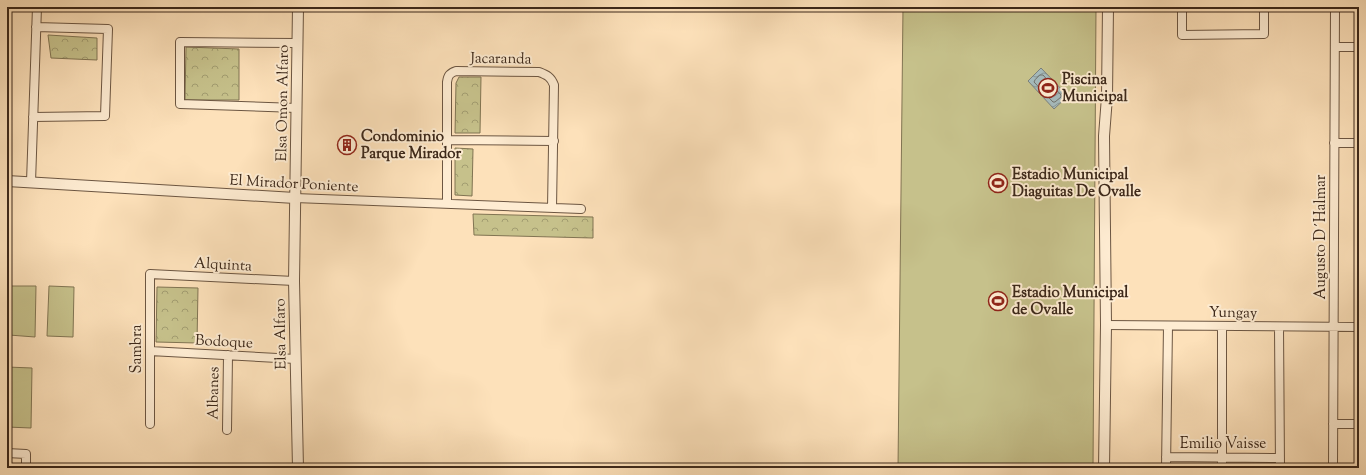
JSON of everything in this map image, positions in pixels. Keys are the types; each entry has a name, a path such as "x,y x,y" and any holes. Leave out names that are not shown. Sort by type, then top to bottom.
{"street":[{"path":"31,182 37,7"},
{"name":"Elsa Omon Alfaro","path":"295,198 298,7"},
{"path":"1104,468 1106,325 1104,136 1107,97 1108,7"},
{"path":"1182,7 1182,35 1264,34 1264,7"},
{"name":"Augusto D´Halmar","path":"1333,468 1335,7"},
{"path":"33,117 105,116 106,92 108,29 36,27"},
{"path":"297,43 180,42 180,104 297,108"},
{"path":"1335,47 1359,47"},
{"name":"Jacaranda","path":"447,204 448,75 451,72 456,71 539,72 548,76 554,85 552,208"},
{"path":"447,140 554,141"},
{"path":"1334,143 1359,143"},
{"name":"El Mirador Poniente","path":"7,181 295,198 581,209"},
{"name":"Elsa Alfaro","path":"295,198 294,281 298,468"},
{"name":"Alquinta","path":"150,274 294,281"},
{"name":"Sambra","path":"150,274 150,424"},
{"name":"Yungay","path":"1106,325 1359,327"},
{"path":"1166,468 1168,326"},
{"path":"1222,326 1222,468"},
{"path":"1279,327 1280,468"},
{"name":"Bodoque","path":"150,351 296,359"},
{"name":"Albanes","path":"226,430 228,355"},
{"path":"1333,424 1359,424"},
{"path":"7,453 26,454 26,468"},
{"name":"Emilio Vaisse","path":"1166,457 1280,458"}],"green space":[{"name":"Estadio Municipal Diaguitas De Ovalle","path":"903,7 1096,7 1093,468 898,468"},
{"path":"48,35 97,38 97,60 51,58"},
{"path":"186,47 239,49 239,100 185,100"},
{"path":"459,77 481,77 480,133 455,133 456,83"},
{"path":"455,148 473,149 472,196 455,195"},
{"path":"473,214 593,217 593,238 474,235"},
{"path":"10,286 36,286 35,337 9,335"},
{"path":"49,286 74,287 73,337 47,336"},
{"path":"157,287 198,288 197,343 156,342"},
{"path":"7,367 32,368 31,428 7,427"}],"water":[{"name":"Piscina Municipal","path":"1041,68 1068,96 1054,109 1028,81"}],"place":[{"name":"Piscina Municipal","path":"1048,88"},
{"name":"Condominio Parque Mirador","path":"347,145"},
{"name":"Estadio Municipal Diaguitas De Ovalle","path":"998,183"},
{"name":"Estadio Municipal de Ovalle","path":"998,301"}]}
